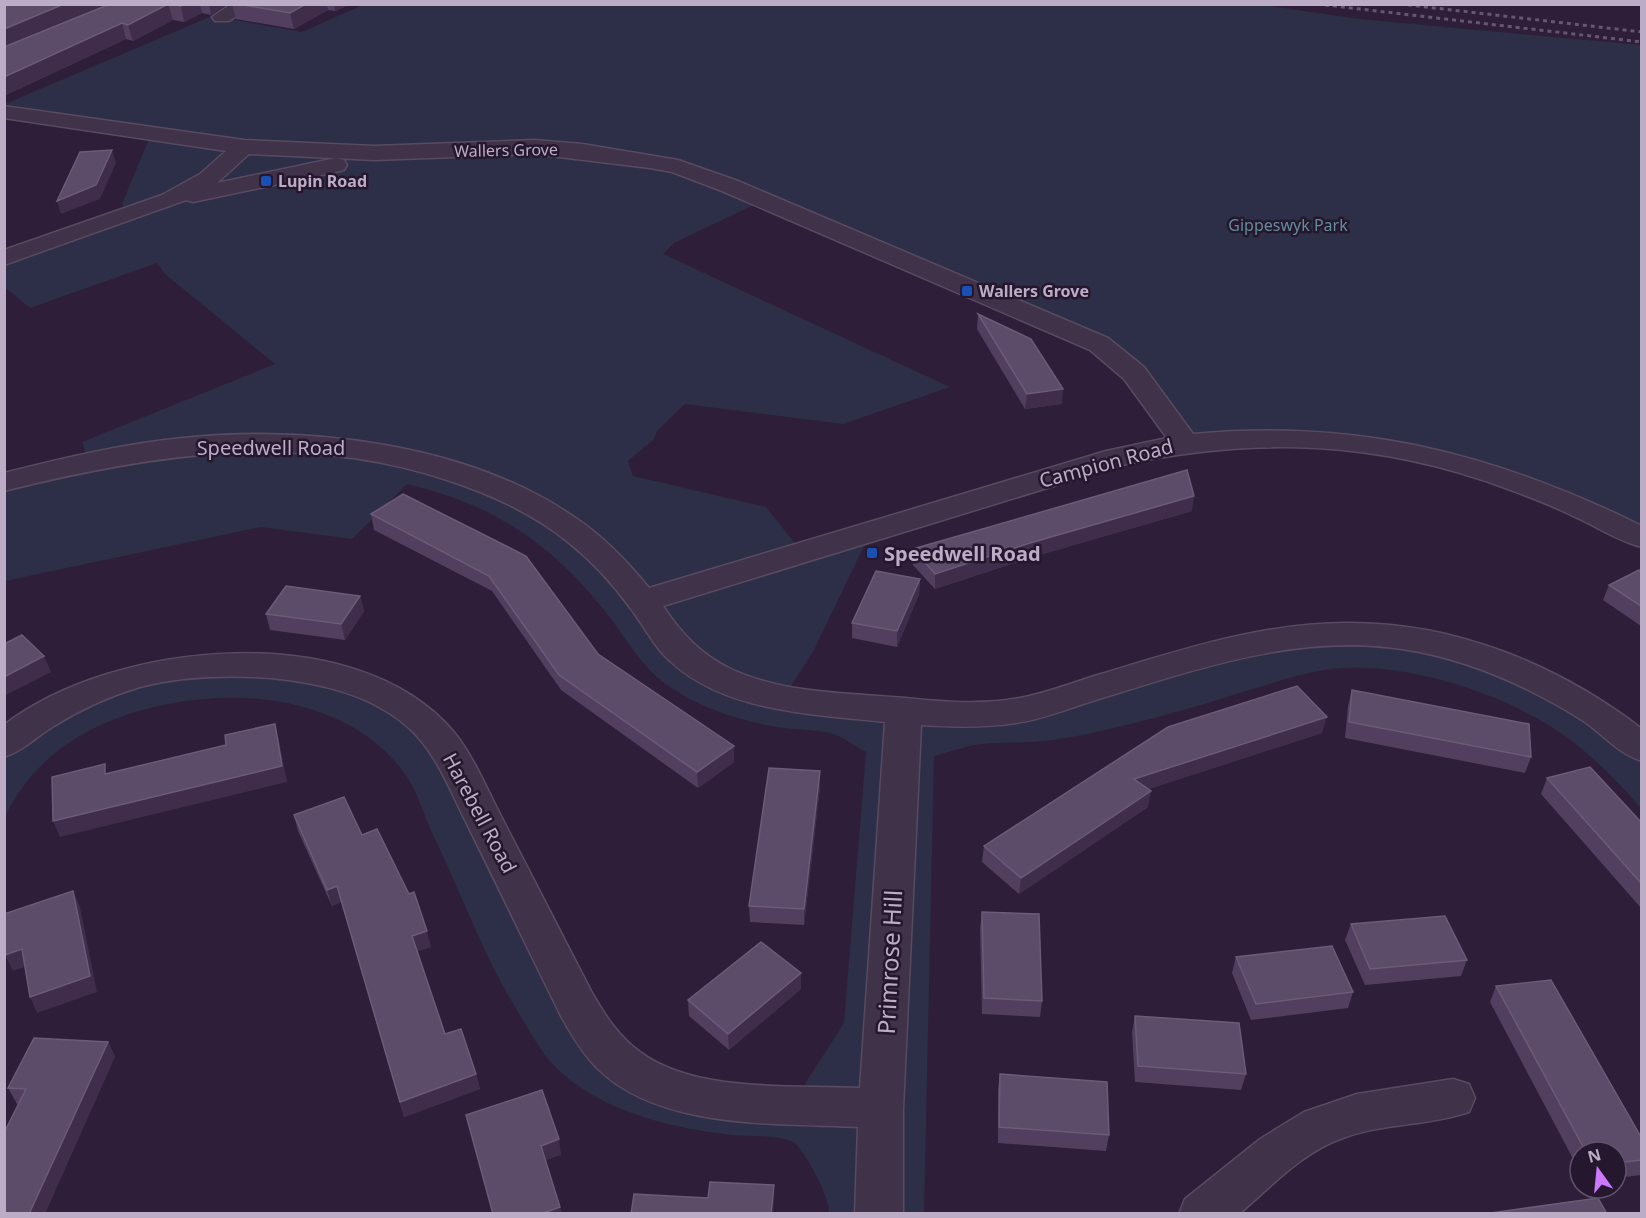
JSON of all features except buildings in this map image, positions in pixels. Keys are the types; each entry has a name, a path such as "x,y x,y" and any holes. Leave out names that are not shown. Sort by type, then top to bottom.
{"street":[{"path":"222,17 246,4"},
{"path":"4,112 244,147"},
{"name":"Wallers Grove","path":"170,200 208,180 244,147 345,153 509,147 557,148 638,158 705,176 1099,344 1134,373 1185,443"},
{"name":"Wallers Grove","path":"4,258 170,200 325,167 428,151"},
{"name":"Campion Road","path":"642,601 1116,457 1185,443 1244,439 1322,440 1420,454 1482,470 1547,492 1641,537"},
{"name":"Speedwell Road","path":"4,482 88,461 196,446 304,444 358,448 394,454 481,481 551,514 594,547 642,601 677,648 708,671 727,680 784,698 963,714 1012,712 1238,646 1295,636 1362,632 1425,640 1478,654 1513,667 1588,706 1641,748"},
{"name":"Harebell Road","path":"4,744 43,715 79,696 115,683 166,670 222,665 291,668 332,675 363,686 413,713 443,743 522,892 581,1013 616,1059 650,1083 693,1097 746,1103 881,1109"},
{"name":"Primrose Hill","path":"879,1214 881,1109 904,710"},
{"path":"1202,1214 1263,1163 1305,1134 1355,1114 1453,1098"}],"green space":[{"name":"Gippeswyk Park","path":"365,4 1257,4 1359,19 1641,45 1641,538 1610,520 1392,448 1185,443 1124,362 764,200 674,243 663,254 950,387 843,424 685,404 657,431 654,439 628,461 633,476 766,507 802,552 863,534 865,544 814,650 784,697 963,714 1268,640 1452,646 1641,748 1641,808 1586,752 1540,720 1482,693 1450,682 1385,669 1354,668 1313,672 1171,714 1069,738 977,745 934,756 924,1213 829,1213 826,1197 816,1176 794,1142 771,1137 709,1132 643,1117 601,1100 564,1075 543,1052 503,986 407,777 385,752 360,732 331,716 300,706 267,700 233,698 200,699 142,710 94,728 52,755 18,793 5,817 5,744 97,689 272,666 413,713 616,1059 802,1105 806,1082 844,1023 866,752 830,733 778,727 731,716 706,707 670,687 652,673 590,593 568,570 522,532 497,517 440,493 407,484 352,539 261,527 5,581 5,482 88,461 82,442 275,364 165,274 157,263 30,308 7,289 5,290 5,258 130,214 122,204 149,139 163,130 5,104 212,16 302,32"}],"railway":[{"path":"1317,4 1642,42"},
{"path":"1400,4 1642,32"}],"place":[{"name":"Lupin Road","path":"266,181"},
{"name":"Wallers Grove","path":"967,291"},
{"name":"Speedwell Road","path":"872,553"}]}
